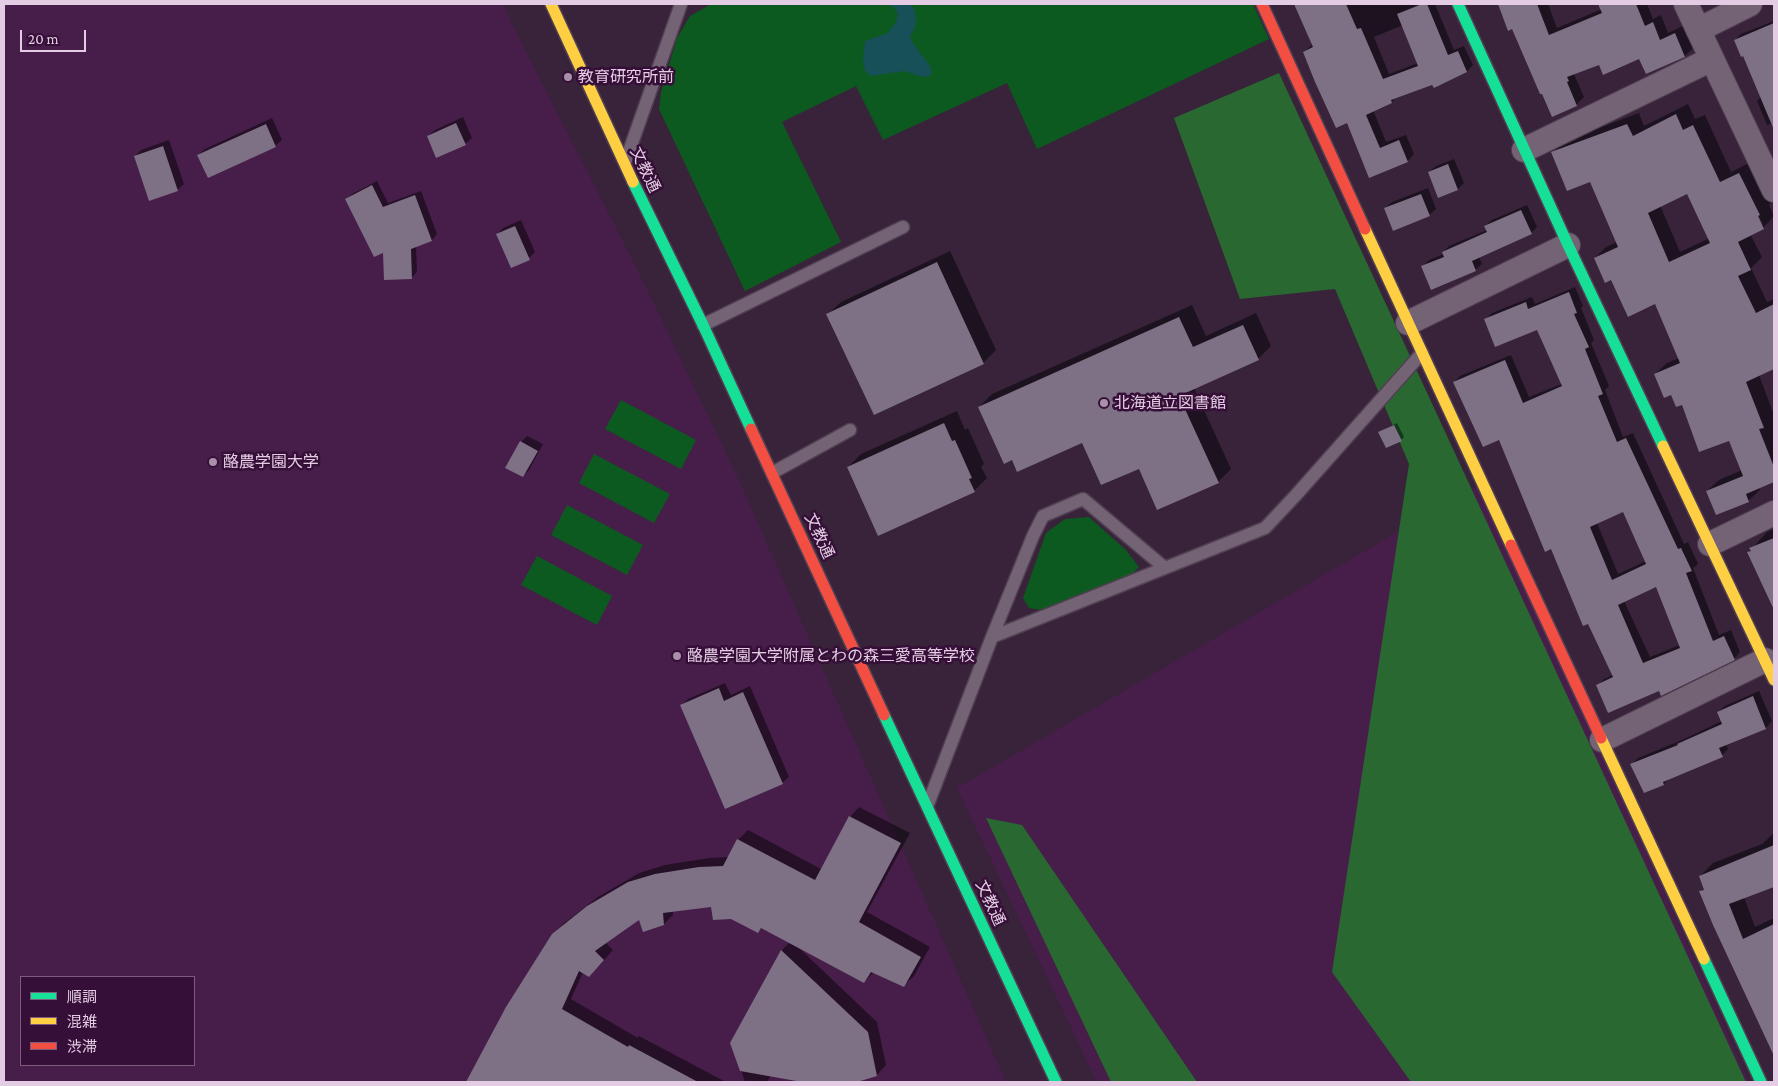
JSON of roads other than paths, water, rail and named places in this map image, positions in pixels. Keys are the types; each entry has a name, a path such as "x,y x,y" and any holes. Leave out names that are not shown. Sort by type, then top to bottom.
{"street":[{"name":"文教通","path":"551,4 624,165 703,325 1056,1082"},
{"path":"1262,4 1408,323 1761,1082"},
{"path":"1458,4 1568,245 1770,670 1602,740"},
{"path":"1686,4 1774,190"},
{"path":"1698,30 1750,4"},
{"path":"1524,150 1712,59"},
{"path":"1408,323 1568,245"},
{"path":"1710,544 1774,514"}],"lane":[{"path":"624,165 681,4"},
{"path":"703,325 903,227"},
{"path":"992,637 1265,528 1296,496 1422,353"},
{"path":"772,473 850,430"},
{"path":"927,808 992,637 1029,544 1043,516 1083,499 1165,568"}],"place":[{"name":"教育研究所前","path":"568,77"},
{"name":"北海道立図書館","path":"1104,403"},
{"name":"酪農学園大学","path":"213,462"},
{"name":"酪農学園大学附属とわの森三愛高等学校","path":"677,656"}]}
